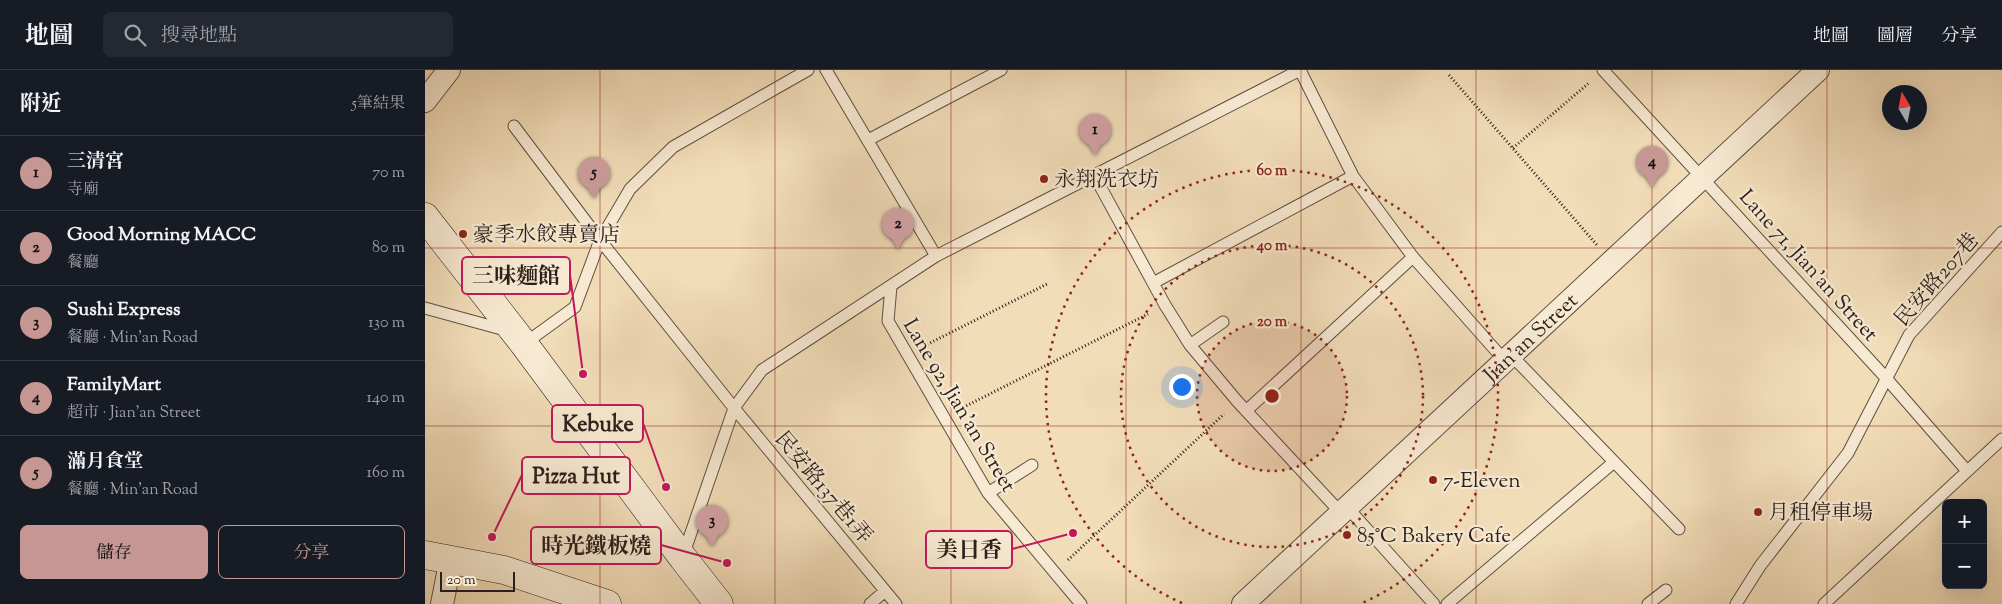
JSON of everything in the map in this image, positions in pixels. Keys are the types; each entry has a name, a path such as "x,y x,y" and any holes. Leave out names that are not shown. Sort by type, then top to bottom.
{"street":[{"path":"425,101 449,70"},
{"name":"Jian'an Street","path":"1243,604 1818,70"},
{"path":"425,217 519,338 719,604"},
{"path":"442,604 438,557 504,570 607,604"}],"lane":[{"path":"425,308 519,338 575,307 600,240 630,188 673,147 808,70"},
{"path":"826,70 936,256"},
{"path":"868,140 1001,70"},
{"path":"683,558 733,408 762,370 936,256 1300,70 1353,176 1413,257 1508,358 1679,529"},
{"name":"Lane 71, Jian'an Street","path":"1604,70 1886,378 1967,472"},
{"name":"民安路137巷1弄","path":"514,126 600,240 733,408 896,604"},
{"path":"1094,175 1165,305 1190,345 1246,411 1434,604"},
{"path":"1153,282 1353,176"},
{"name":"民安路207巷","path":"1736,604 1760,566 1847,453 1909,335 2002,232"},
{"path":"1246,411 1413,257"},
{"name":"Lane 92, Jian'an Street","path":"891,286 888,321 988,493 1081,604"},
{"path":"1190,345 1223,322"},
{"path":"1824,604 2002,439"},
{"path":"1447,604 1614,462"},
{"path":"988,493 1032,465"},
{"path":"1648,604 1666,590"},
{"path":"870,604 885,591"}],"path":[{"path":"1513,148 1604,70"},
{"path":"1449,74 1612,262"},
{"path":"907,355 1049,283"},
{"path":"944,418 1165,305"},
{"path":"1055,572 1237,401"}],"place":[{"name":"三清宮","path":"1095,155"},
{"name":"永翔洗衣坊","path":"1044,179"},
{"name":"FamilyMart","path":"1652,187"},
{"name":"滿月食堂","path":"594,198"},
{"name":"豪季水餃專賣店","path":"463,234"},
{"name":"Good Morning MACC","path":"898,249"},
{"name":"三味麵館","path":"583,374"},
{"name":"7-Eleven","path":"1433,480"},
{"name":"Kebuke","path":"666,487"},
{"name":"月租停車場","path":"1758,512"},
{"name":"美日香","path":"1073,533"},
{"name":"85°C Bakery Cafe","path":"1347,535"},
{"name":"Pizza Hut","path":"492,537"},
{"name":"Sushi Express","path":"712,546"},
{"name":"時光鐵板燒","path":"727,563"}]}
